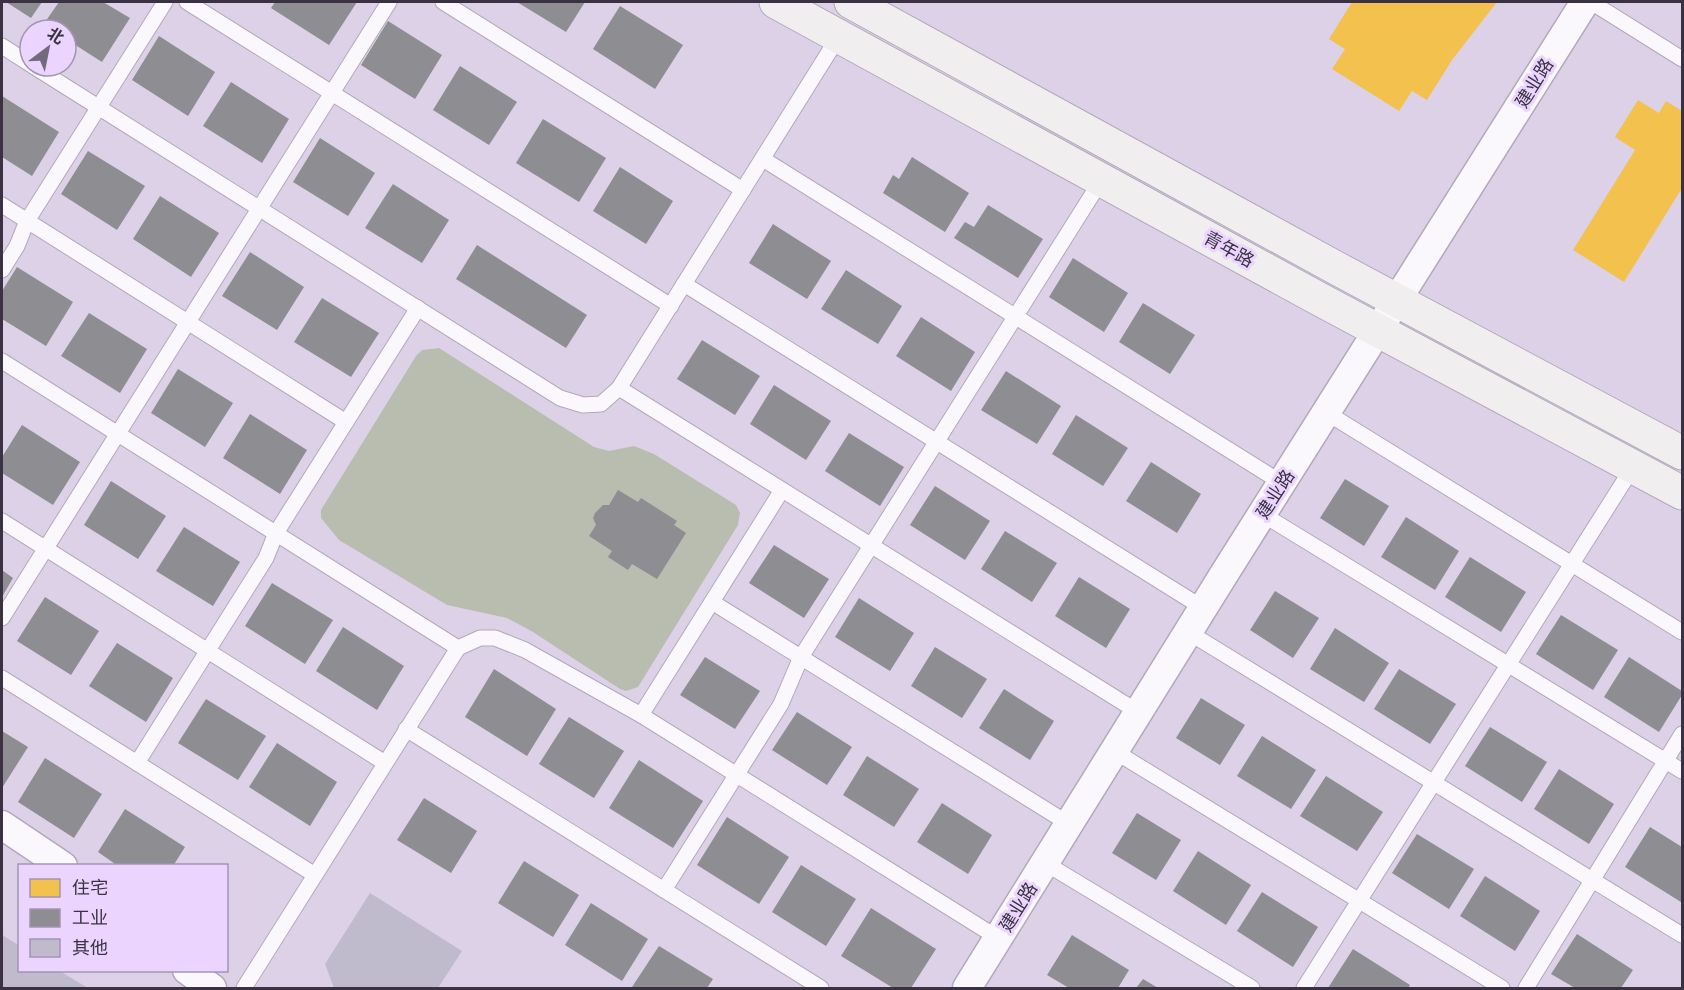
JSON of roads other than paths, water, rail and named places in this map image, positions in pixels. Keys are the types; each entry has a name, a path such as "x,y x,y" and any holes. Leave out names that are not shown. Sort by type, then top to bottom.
{"street":[{"name":"青年路","path":"776,2 1379,331 1683,493"},
{"name":"青年路","path":"851,2 1398,301 1683,453"},
{"name":"建业路","path":"967,988 1585,2"},
{"path":"3,830 60,864"},
{"path":"191,972 212,988"}],"lane":[{"path":"2,270 17,246 27,221 165,2"},
{"path":"187,2 671,306"},
{"path":"2,618 389,2"},
{"path":"443,2 743,190"},
{"path":"1591,2 1683,58"},
{"path":"52,78 560,398 583,405 601,404 619,388 839,36"},
{"path":"2,46 18,56"},
{"path":"763,159 1282,483"},
{"path":"664,890 781,704 801,657 1102,179"},
{"path":"2,205 346,422"},
{"path":"684,284 937,441 1434,783 1683,935"},
{"path":"137,763 266,558 276,533 418,308"},
{"path":"2,360 458,648"},
{"path":"619,388 1138,712"},
{"path":"1327,413 1683,632"},
{"path":"1304,988 1633,466"},
{"path":"641,715 782,490"},
{"path":"1262,514 1683,771"},
{"path":"2,521 385,763"},
{"path":"712,602 1069,824"},
{"path":"244,988 458,648 480,638 495,638 525,650 641,715 998,938"},
{"path":"2,678 315,875"},
{"path":"406,729 821,988"},
{"path":"1526,988 1683,734"},
{"path":"1114,751 1502,988"},
{"path":"1045,863 1252,988"}]}
